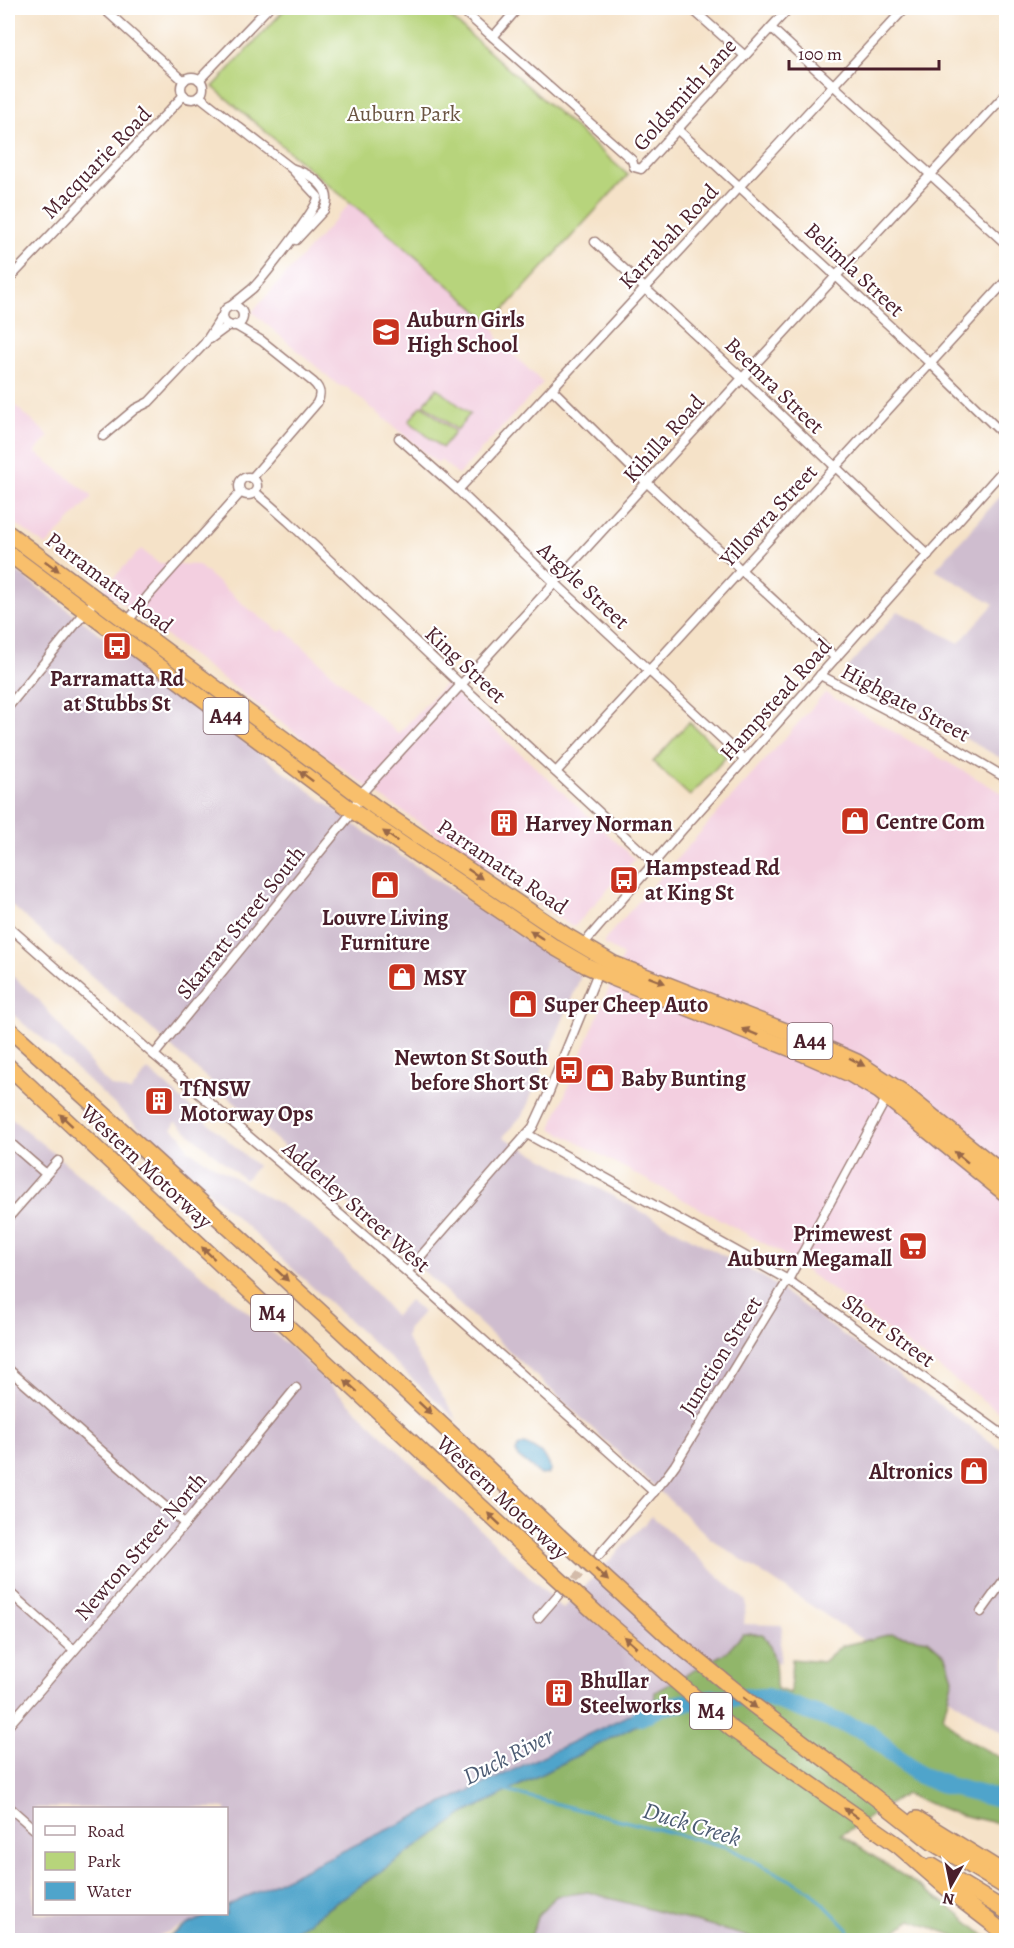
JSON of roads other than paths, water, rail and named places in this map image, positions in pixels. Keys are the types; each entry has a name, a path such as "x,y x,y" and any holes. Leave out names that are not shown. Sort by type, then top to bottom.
{"highway":[{"name":"Parramatta Road","path":"8,533 359,796 577,952"},
{"name":"Parramatta Road","path":"8,553 353,811 600,965 850,1074 887,1097 1006,1194"},
{"name":"Parramatta Road","path":"600,965 833,1050 857,1062 901,1091 1006,1176"},
{"name":"Western Motorway","path":"8,1028 193,1193 669,1637 752,1704 862,1787 1006,1887"},
{"name":"Western Motorway","path":"8,1066 597,1614 732,1729 899,1846 1006,1911"},
{"name":"Western Motorway","path":"938,1839 1006,1874"},
{"name":"M4","path":"899,1846 955,1896 1006,1934"}],"street":[{"path":"103,8 184,81"},
{"path":"199,80 268,8"},
{"path":"460,8 493,37 518,8"},
{"path":"691,8 744,55"},
{"name":"Goldsmith Lane","path":"493,37 632,160 634,167 640,169 789,8"},
{"name":"Karrabah Road","path":"458,490 905,8"},
{"path":"771,28 1006,244"},
{"path":"190,77 199,80 203,87 199,96 193,99 184,95 181,86 184,81 190,77"},
{"name":"Kihilla Road","path":"353,811 359,796 518,621 1006,94"},
{"name":"Macquarie Road","path":"8,280 184,95"},
{"path":"103,436 135,409 149,402 205,343 226,309 254,287 317,206 318,197 291,168 199,96"},
{"name":"Belimla Street","path":"677,129 931,364 1006,437"},
{"path":"288,245 296,240 324,210 327,195 323,188 303,172 291,168"},
{"name":"Beemra Street","path":"595,242 928,555"},
{"name":"Yillowra Street","path":"556,772 1006,281"},
{"path":"205,343 240,322 254,287"},
{"path":"231,306 237,307 262,341"},
{"path":"127,622 147,596 241,492 240,482 244,478 252,478 317,404 320,395 318,386 262,341 225,321 224,315"},
{"path":"552,389 648,483 836,658"},
{"name":"Argyle Street","path":"399,438 458,490 745,760"},
{"name":"Hampstead Road","path":"577,952 653,862 1006,467"},
{"path":"241,492 248,495 255,492 257,484 252,478"},
{"name":"King Street","path":"255,492 653,862"},
{"path":"8,707 96,599"},
{"name":"Highgate Street","path":"820,675 932,734 1006,777"},
{"name":"Skarratt Street South","path":"154,1056 353,811"},
{"name":"Adderley Street West","path":"8,926 154,1056 407,1272 654,1492"},
{"path":"407,1272 527,1134 538,1118 600,965"},
{"name":"Junction Street","path":"599,1555 675,1465 788,1280 887,1097"},
{"name":"Short Street","path":"527,1134 788,1280 1006,1437"},
{"path":"8,1141 46,1174"},
{"path":"8,1218 58,1161"},
{"path":"8,1369 185,1524"},
{"name":"Newton Street North","path":"8,1726 185,1524 296,1388"},
{"path":"981,1612 1006,1577"},
{"path":"8,1591 74,1650"},
{"path":"538,1618 559,1594"},
{"path":"8,1806 33,1828"}],"water":[{"path":"524,1444 546,1458 550,1467 549,1474 541,1475 518,1457 516,1452 518,1447"},
{"name":"Duck River","path":"654,1703 666,1710 464,1814 292,1933 265,1940 163,1940 209,1915 228,1915 228,1906"}],"waterway":[{"name":"Duck River","path":"640,1717 661,1707 711,1698 767,1697 867,1732 919,1775 948,1786 1006,1801"},
{"name":"Duck Creek","path":"506,1791 727,1847 811,1891 848,1929 853,1940"}],"tunnel":[{"path":"566,1588 599,1555"}],"place":[{"name":"Auburn Girls High School","path":"386,332"},
{"name":"Parramatta Rd at Stubbs St","path":"117,646"},
{"name":"Centre Com","path":"855,821"},
{"name":"Harvey Norman","path":"504,823"},
{"name":"Hampstead Rd at King St","path":"624,880"},
{"name":"Louvre Living Furniture","path":"385,885"},
{"name":"MSY","path":"402,977"},
{"name":"Super Cheep Auto","path":"523,1004"},
{"name":"Newton St South before Short St","path":"569,1070"},
{"name":"Baby Bunting","path":"600,1078"},
{"name":"TfNSW Motorway Ops","path":"159,1101"},
{"name":"Primewest Auburn Megamall","path":"913,1246"},
{"name":"Altronics","path":"974,1471"},
{"name":"Bhullar Steelworks","path":"559,1693"}],"park label":[{"name":"Auburn Park","path":"404,113"}]}
